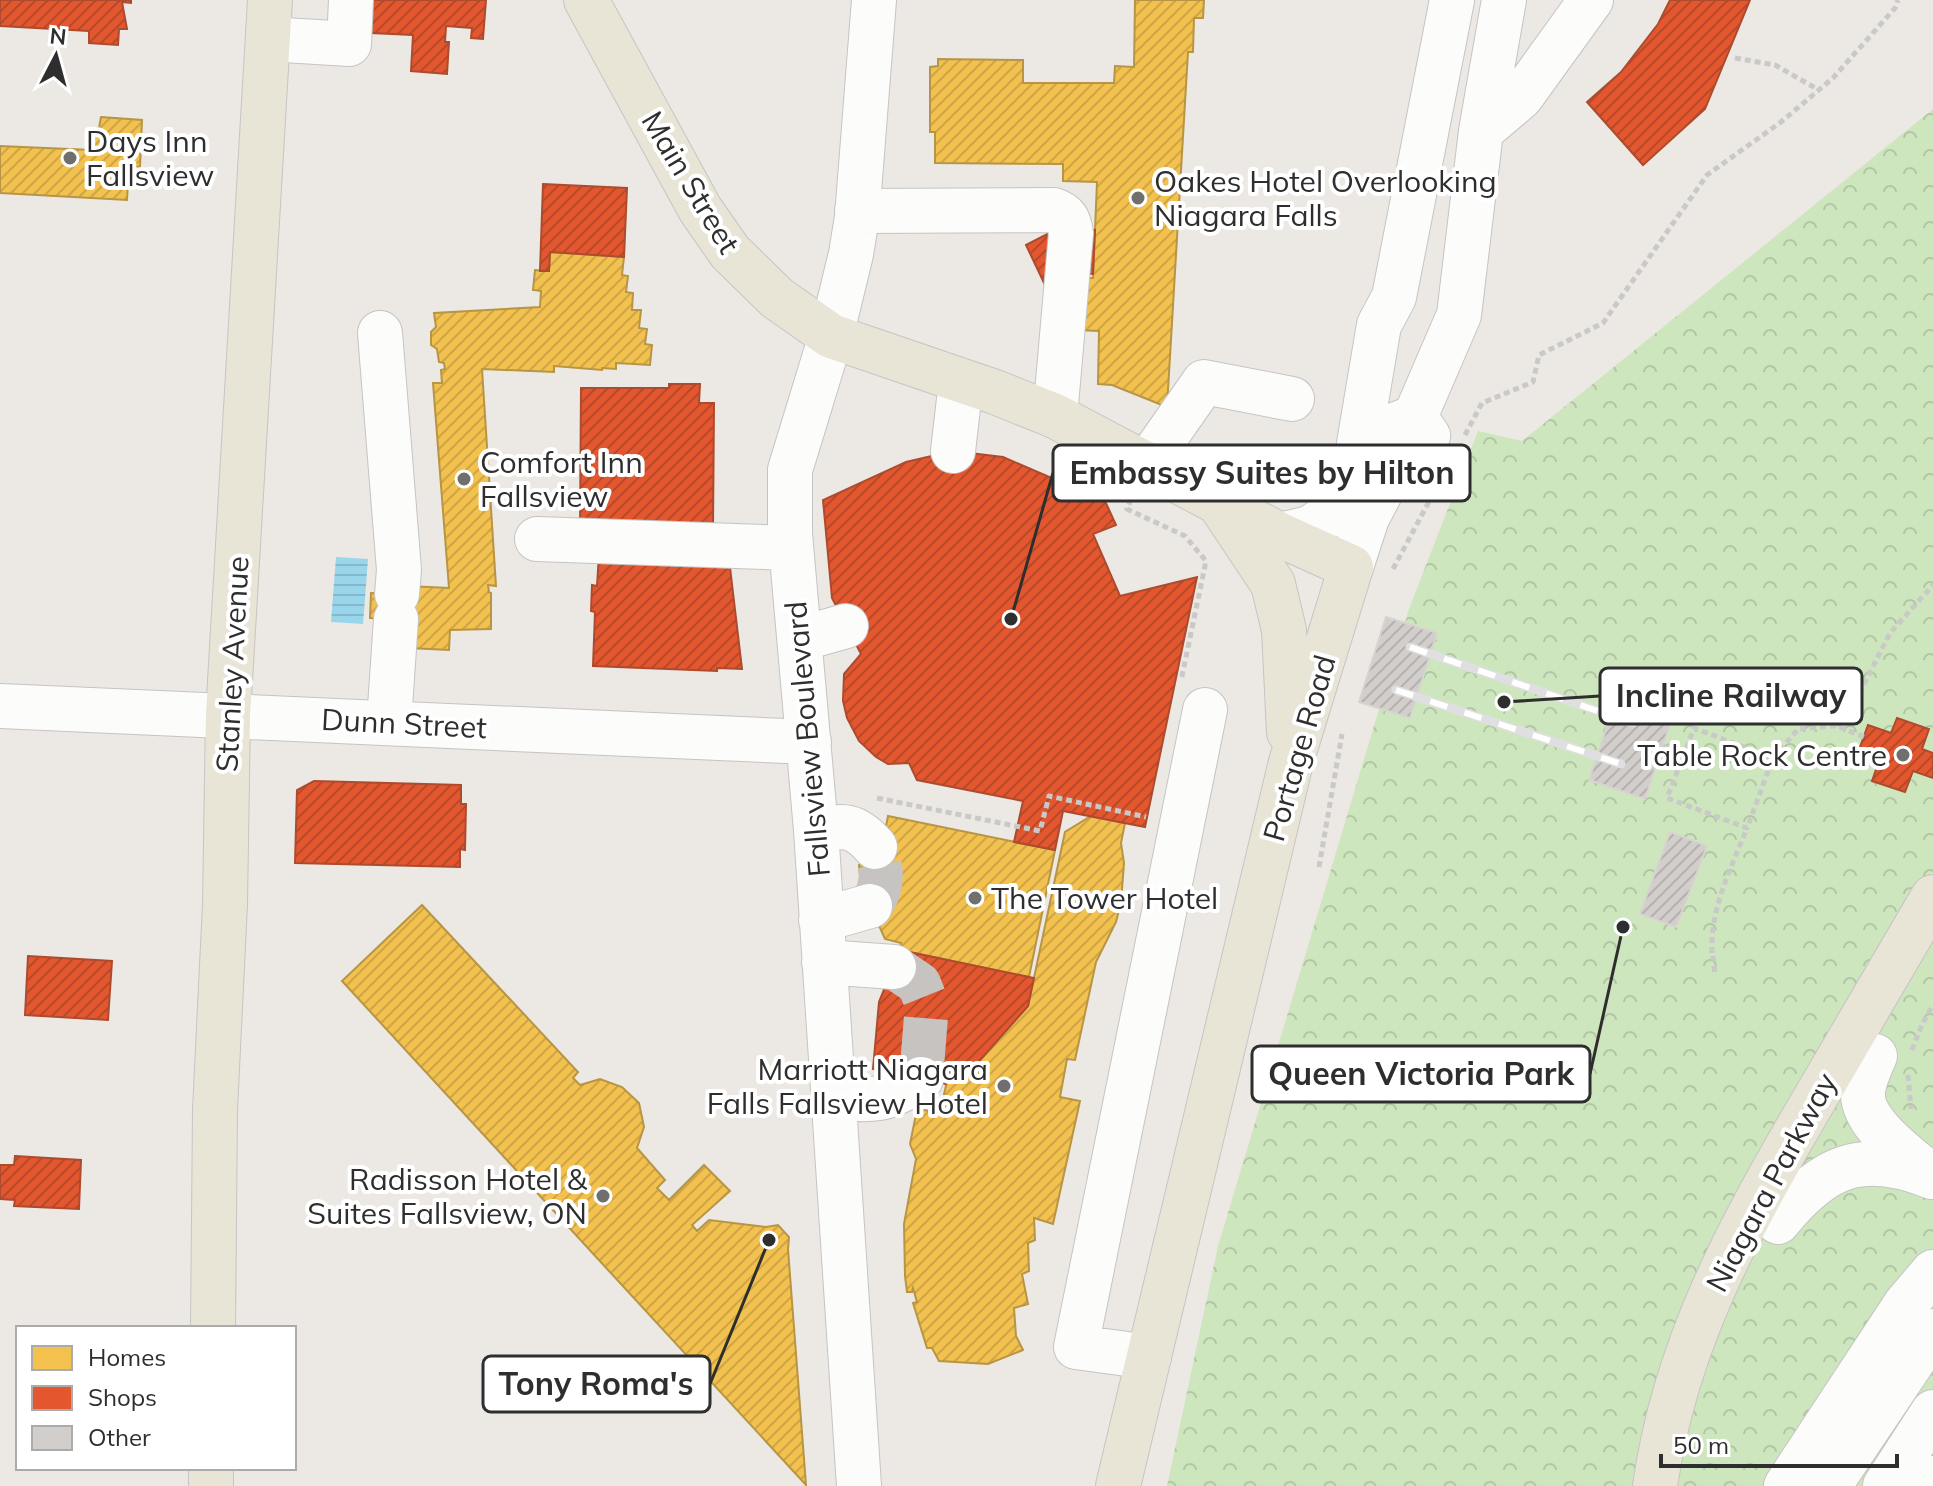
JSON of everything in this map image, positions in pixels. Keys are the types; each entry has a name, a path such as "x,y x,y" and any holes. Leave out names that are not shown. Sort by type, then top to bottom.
{"main road":[{"name":"Main Street","path":"586,0 700,209 730,252 769,291 831,336"},
{"name":"Stanley Avenue","path":"213,1326 215,1110 226,888 228,715 269,19"},
{"path":"831,336 1055,416 1280,535 1372,569"},
{"path":"1219,503 1273,584 1284,630 1291,762"},
{"name":"Portage Road","path":"1118,1486 1291,762 1372,569"},
{"name":"Niagara Parkway","path":"1684,1486 1698,1415 1715,1359 1743,1291 1778,1222 1830,1102 1933,897"},
{"name":"Niagara Parkway","path":"1655,1486 1678,1377 1700,1318 1752,1208 1830,1102 1898,1057 1933,956"}],"street":[{"path":"269,19 349,44 351,0"},
{"name":"Fallsview Boulevard","path":"859,1486 816,830 791,548 790,470 831,336 851,254 874,0"},
{"path":"1280,535 1310,528 1335,511 1352,485 1379,325 1394,297 1452,0"},
{"path":"1406,420 1459,315 1481,131 1504,0"},
{"path":"1481,131 1521,97 1591,0"},
{"path":"857,211 1054,210 1070,221 1055,416"},
{"path":"1372,569 1367,518 1390,474 1416,461 1428,436 1406,420 1389,389 1399,329 1394,297"},
{"path":"380,333 399,570 389,722"},
{"path":"953,451 961,382"},
{"path":"1146,465 1204,382 1292,399"},
{"path":"537,539 791,548"},
{"path":"800,639 846,626"},
{"path":"1149,1357 1076,1347 1193,696"},
{"name":"Dunn Street","path":"0,706 809,742"},
{"path":"816,830 838,826 854,828 875,847"},
{"path":"822,941 870,906"},
{"path":"822,941 894,967"},
{"path":"1898,1057 1865,1084 1864,1106 1896,1122 1933,1178"},
{"path":"833,1097 874,1101 899,1093 921,1079"},
{"path":"1830,1102 1896,1122"},
{"path":"1778,1222 1815,1182 1835,1171 1858,1165 1884,1164 1908,1167 1933,1178"},
{"path":"1786,1486 1905,1305 1933,1272"},
{"path":"1829,1486 1933,1331"},
{"path":"1859,1486 1933,1376"},
{"path":"1885,1486 1933,1412"},
{"path":"1932,1486 1933,1478"}],"path":[{"path":"1460,445 1482,403 1533,382 1539,355 1603,323 1707,175 1781,122 1833,78 1895,8 1898,0"},
{"path":"1735,58 1775,65 1819,90"},
{"path":"1372,569 1437,487"},
{"path":"1127,509 1185,536 1206,561 1193,696"},
{"path":"1837,726 1851,710 1890,633 1933,585"},
{"path":"1319,867 1344,722"},
{"path":"1715,975 1711,934 1715,915 1773,758 1798,729 1837,726 1864,737"},
{"path":"1747,828 1667,798 1694,728 1773,758"},
{"path":"1663,746 1684,754"},
{"path":"871,797 1040,831 1049,796 1152,818"},
{"path":"1896,1122 1898,1057 1933,1005"}],"green space":[{"path":"1933,109 1933,1486 1167,1486 1218,1246 1409,609 1478,431 1522,441"}],"water":[{"path":"336,557 368,559 363,624 331,622"}],"building: Homes":[{"name":"Oakes Hotel Overlooking Niagara Falls","path":"1135,0 1204,0 1203,18 1194,18 1193,52 1188,52 1167,407 1112,385 1098,384 1099,331 1076,330 1078,278 1093,278 1097,182 1063,181 1063,164 935,163 935,132 930,132 930,67 938,66 938,59 1023,60 1023,83 1114,83 1115,66 1134,67"},
{"name":"Days Inn Fallsview","path":"101,117 142,120 140,167 129,165 127,200 0,193 0,146 92,150 93,128 99,128"},
{"name":"Comfort Inn Fallsview","path":"550,252 624,257 622,275 628,276 626,292 633,293 632,310 641,310 639,328 647,329 645,344 652,345 650,365 616,363 616,369 602,370 554,366 554,372 482,369 496,586 488,585 491,593 491,629 450,630 449,650 408,648 402,619 370,618 371,593 409,595 409,586 449,588 433,383 442,383 441,370 445,369 444,363 439,362 437,349 431,345 431,332 436,327 434,313 540,307 541,291 533,290 535,270 549,271"},
{"path":"888,816 1055,850 1029,977 900,950 901,943 885,939 861,886 859,865 884,837"},
{"name":"Marriott Niagara Falls Fallsview Hotel","path":"1091,816 1125,823 1121,843 1124,863 1121,902 1116,922 1096,962 1075,1060 1067,1059 1060,1097 1080,1101 1053,1224 1034,1218 1035,1240 1028,1243 1029,1271 1022,1274 1028,1304 1014,1308 1016,1336 1023,1350 988,1364 939,1361 932,1348 927,1348 913,1303 917,1302 913,1288 912,1292 907,1292 905,1276 904,1224 916,1159 910,1144 917,1109 931,1111 933,1097 943,1099 949,1072 967,1075 1028,1006 1065,832"},
{"name":"Radisson Hotel & Suites Fallsview, ON","path":"422,905 578,1072 573,1078 580,1085 600,1079 622,1087 639,1103 644,1127 637,1148 665,1180 657,1188 669,1200 704,1165 730,1191 692,1225 697,1231 709,1220 766,1227 778,1225 789,1237 806,1485 342,981"}],"building: Shops":[{"path":"0,0 131,0 131,3 122,2 127,29 119,29 118,45 89,43 89,31 0,26"},
{"path":"372,0 486,0 483,39 471,38 472,28 446,26 445,42 449,42 447,74 411,71 413,35 371,33"},
{"path":"1670,0 1750,0 1705,109 1643,165 1587,102 1621,72 1658,24"},
{"path":"543,184 627,188 624,257 550,252 549,271 540,271"},
{"path":"1059,228 1095,230 1093,274 1067,272 1045,285 1026,245"},
{"path":"669,384 700,384 699,403 714,403 713,527 580,531 581,388 669,388"},
{"path":"953,451 1003,457 1105,501 1116,525 1093,534 1120,596 1197,577 1145,827 1063,811 1055,850 1014,842 1023,801 917,780 909,763 888,764 876,757 859,741 847,718 843,701 844,674 861,654 832,598 823,500 906,462"},
{"path":"599,554 729,559 742,669 717,668 717,671 593,666 595,612 591,611 592,585 597,586"},
{"name":"Table Rock Centre","path":"1897,718 1929,729 1922,749 1933,753 1933,778 1913,771 1905,792 1872,781 1880,758 1859,750 1868,725 1891,733"},
{"path":"314,781 461,785 461,804 466,804 465,850 460,849 460,867 295,863 297,790"},
{"path":"900,950 1034,978 1028,1006 967,1075 949,1072 946,1084 873,1069 879,1002"},
{"path":"28,956 112,961 108,1020 25,1015"},
{"path":"15,1156 81,1160 79,1209 14,1206 15,1200 0,1199 0,1165 14,1165"}],"building: Other":[{"path":"1386,617 1437,633 1410,718 1359,702"},
{"path":"1618,693 1674,712 1645,799 1589,780"},
{"path":"1670,832 1707,846 1676,927 1640,914"}],"tunnel":[{"path":"870,906 881,878 875,847"},
{"path":"894,967 919,984 927,1004 921,1079"}],"railway":[{"path":"1410,647 1633,723"},
{"path":"1396,690 1621,764"}],"place":[{"name":"Days Inn Fallsview","path":"70,158"},
{"name":"Oakes Hotel Overlooking Niagara Falls","path":"1138,198"},
{"name":"Comfort Inn Fallsview","path":"464,479"},
{"name":"Embassy Suites by Hilton","path":"1011,619"},
{"name":"Incline Railway","path":"1504,702"},
{"name":"Table Rock Centre","path":"1903,755"},
{"name":"The Tower Hotel","path":"975,898"},
{"name":"Queen Victoria Park","path":"1623,927"},
{"name":"Marriott Niagara Falls Fallsview Hotel","path":"1004,1086"},
{"name":"Radisson Hotel & Suites Fallsview, ON","path":"603,1196"},
{"name":"Tony Roma's","path":"769,1240"}]}
